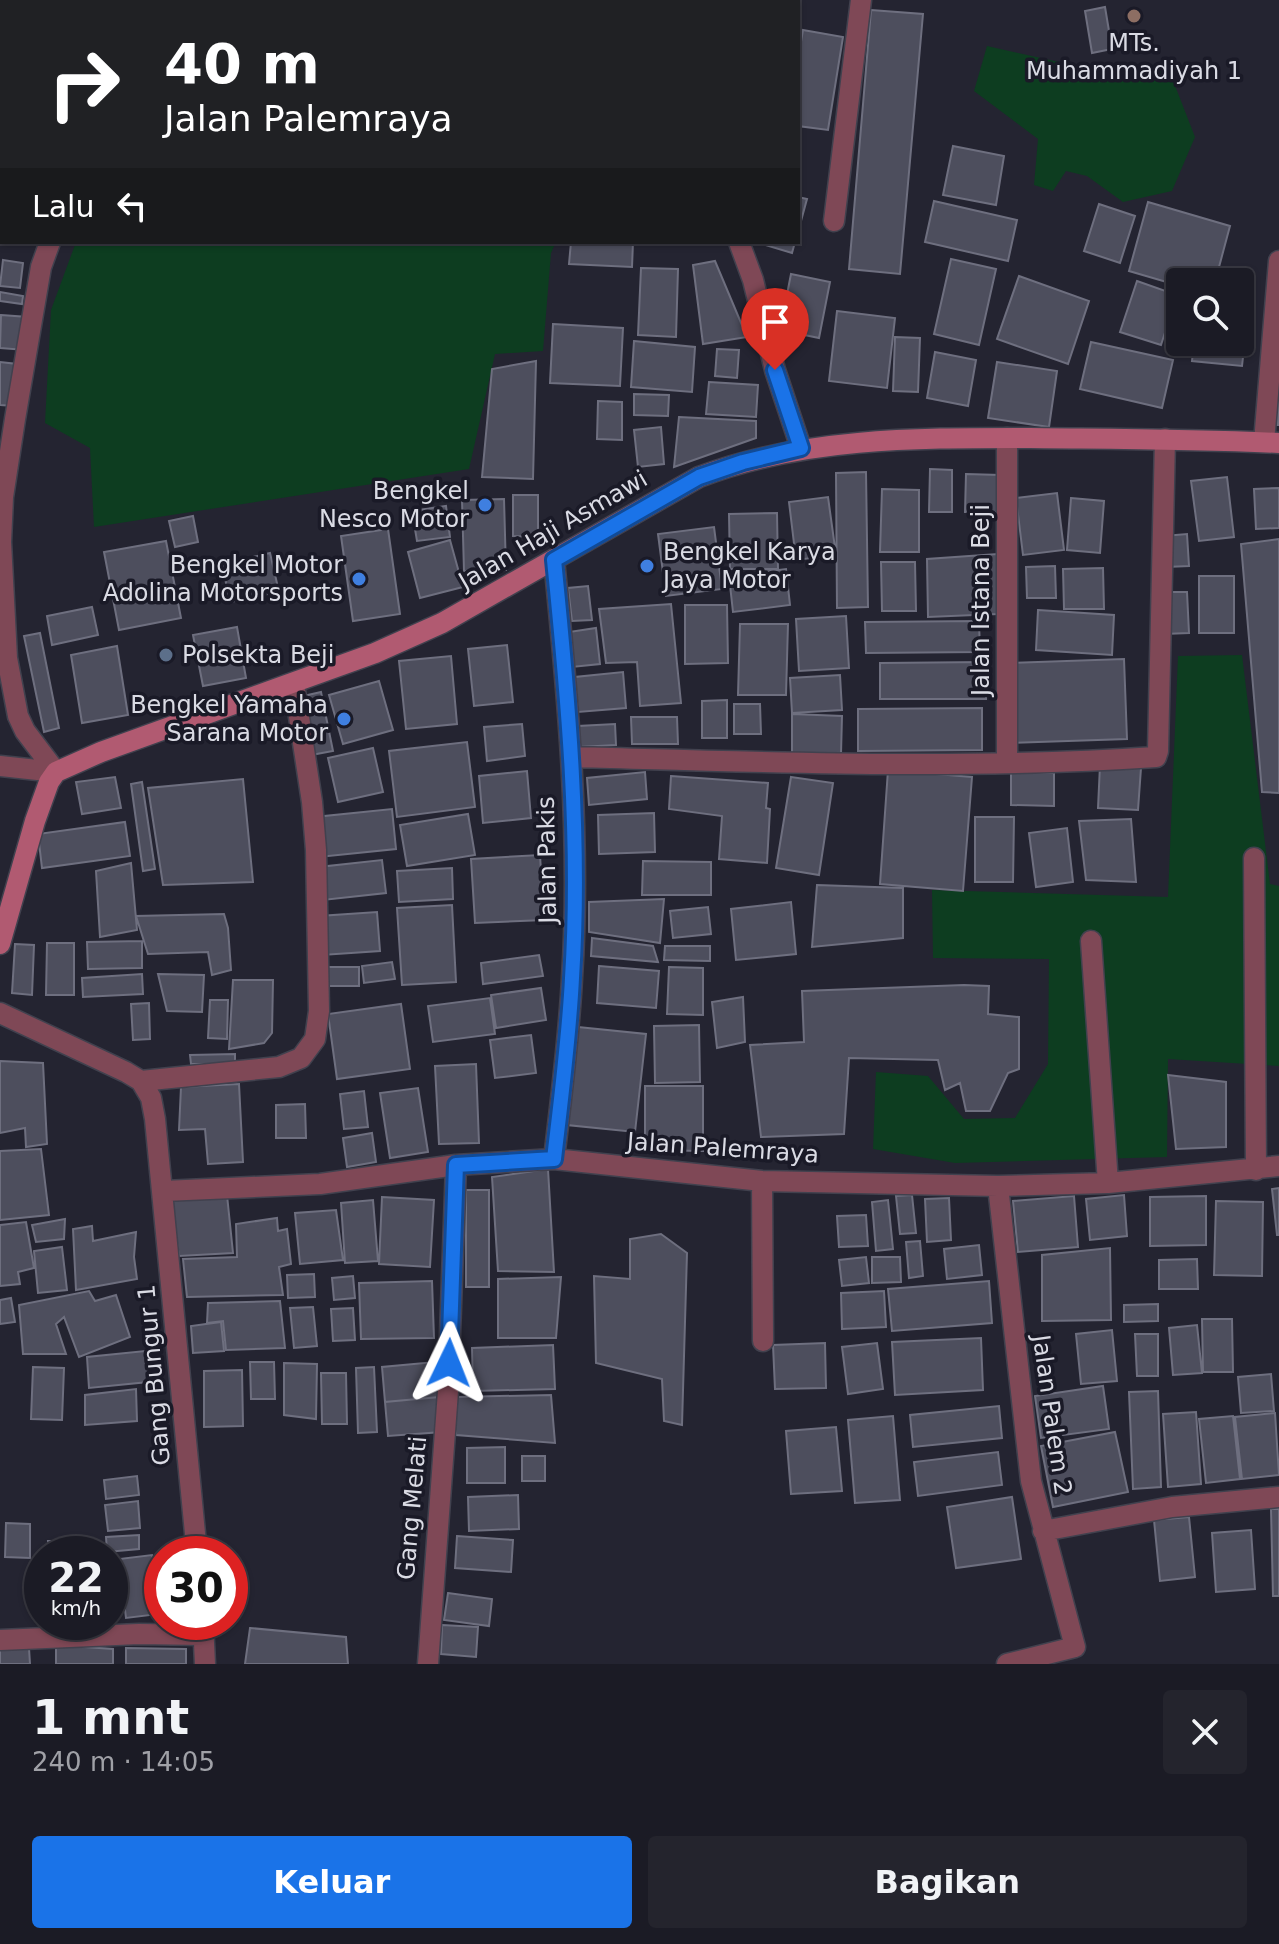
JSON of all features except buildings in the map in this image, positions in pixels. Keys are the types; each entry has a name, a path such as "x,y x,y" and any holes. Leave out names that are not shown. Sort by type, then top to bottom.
{"street":[{"path":"834,221 861,0"},
{"path":"49,244 41,267 7,419 1,542 7,658 21,724 56,772"},
{"path":"740,244 753,280 775,370 801,448"},
{"path":"1272,442 1279,261"},
{"name":"Jalan Haji Asmawi","path":"56,772 101,752 375,653 442,623 699,477 743,462 801,448 924,438 1272,442"},
{"name":"Jalan Istana Beji","path":"1007,438 1007,761"},
{"path":"571,757 850,765 1157,755 1165,439"},
{"name":"Jalan Pakis","path":"554,560 571,757 574,862 572,978 554,1159"},
{"path":"0,1013 141,1081 279,1067 301,1058 315,1039 319,1011 316,850 294,684"},
{"path":"0,766 56,772"},
{"path":"0,944 35,821 49,782 56,772"},
{"path":"1254,858 1256,1170"},
{"path":"1091,941 1108,1183"},
{"name":"Gang Bungur 1","path":"141,1081 151,1098 164,1191 195,1536"},
{"name":"Jalan Palemraya","path":"164,1191 320,1184 456,1165 554,1159 762,1181 998,1186 1108,1183 1279,1166"},
{"name":"Gang Melati","path":"428,1664 448,1391 456,1165"},
{"path":"762,1181 763,1341"},
{"name":"Jalan Palem 2","path":"998,1186 1031,1481 1075,1647 1007,1664"},
{"path":"1043,1531 1172,1507 1279,1497"},
{"path":"0,1640 144,1634"},
{"path":"204,1640 205,1664"}],"green space":[{"path":"987,46 1077,66 1167,65 1195,137 1172,191 1123,202 1087,176 1066,171 1053,191 1034,185 1038,139 974,91"},
{"path":"75,244 555,244 551,253 543,351 495,354 469,469 94,527 90,448 45,423 51,310"},
{"path":"1242,655 1270,884 1279,886 1279,1066 1168,1059 1167,1157 955,1163 873,1149 876,1072 928,1076 964,1119 1015,1118 1048,1064 1049,959 933,958 932,890 1168,897 1178,656"}],"place":[{"name":"MTs. Muhammadiyah 1","path":"1134,16"},
{"name":"Bengkel Nesco Motor","path":"485,505"},
{"name":"Bengkel Karya Jaya Motor","path":"647,566"},
{"name":"Bengkel Motor Adolina Motorsports","path":"359,579"},
{"name":"Polsekta Beji","path":"166,655"},
{"name":"Bengkel Yamaha Sarana Motor","path":"344,719"}],"route":[{"path":"449,1363 456,1165 554,1159 572,978 574,911 571,757 554,560 699,477 801,448 775,370"}]}
